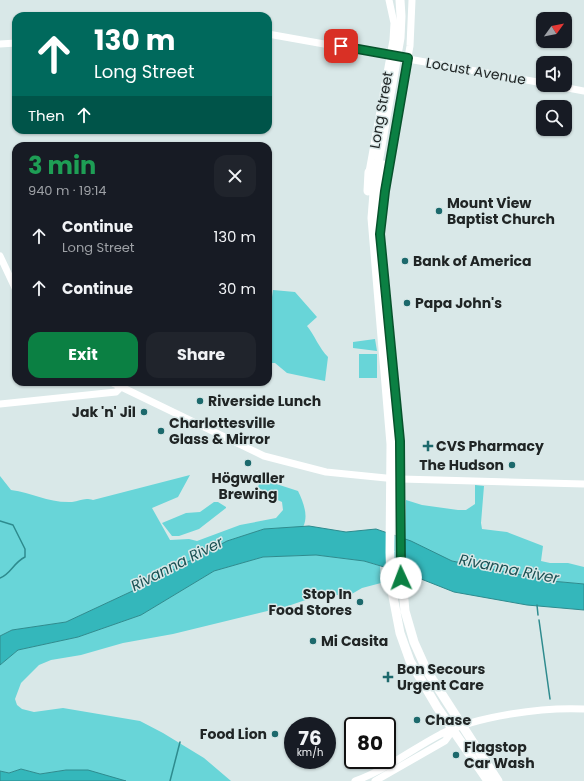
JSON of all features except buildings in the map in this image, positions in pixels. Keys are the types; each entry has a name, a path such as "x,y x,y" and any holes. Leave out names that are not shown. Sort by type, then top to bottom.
{"highway":[{"path":"400,0 400,33 374,180 376,232 390,416 390,576 397,620 404,647 416,672 488,781"},
{"path":"376,232 380,184 406,27 406,0"},
{"path":"369,172 368,206 376,232 386,292 400,441 401,578 405,611 417,649 427,670 498,781"},
{"path":"376,232 387,175"}],"street":[{"name":"Long Street","path":"369,172 391,55 394,23 389,0"},
{"path":"387,175 406,58 412,32 412,0"},
{"name":"Locust Avenue","path":"272,35 391,55 536,83"},
{"path":"0,44 12,43"},
{"path":"572,89 584,91"},
{"path":"0,256 12,282"},
{"path":"0,404 116,392 121,387 239,445 269,457 326,472 401,479 584,484"},
{"path":"355,781 382,769 441,734 462,725 531,712 584,709"},
{"path":"375,781 445,741 453,730"}],"shaded area":[{"path":"273,290 295,292 317,317 307,326 328,357 325,381 287,373 275,363 272,363"},
{"path":"375,339 377,351 353,348 353,342"},
{"path":"359,354 377,354 377,378 359,378"},
{"path":"190,475 178,497 152,508 170,540 189,539 197,541 240,525 276,518 283,510 282,502 269,496 258,487 261,479 298,491 305,513 305,523 303,527 264,529 227,541 141,587 66,622 12,630 0,636 0,476 11,490 55,501 72,502 85,499 93,500"},
{"path":"475,485 484,486 481,523 482,529 507,532 543,546 541,561 550,563 568,563 584,567 584,584 551,581 452,561 405,539 406,500 422,505 466,510 475,504"},
{"path":"214,502 218,502 226,508 199,529 179,536 172,536 162,523 186,513 200,512"},
{"path":"309,526 346,532 376,529 411,541 452,561 551,581 584,584 584,610 527,605 454,592 411,575 364,561 316,555 263,557 214,571 141,615 78,637 18,650 0,665 0,636 12,630 66,622 141,587 227,541 264,529"},
{"path":"316,555 364,561 380,566 381,583 362,588 350,595 320,595 288,606 173,634 123,643 81,655 51,660 39,665 21,683 15,699 17,705 22,709 34,712 63,708 140,721 204,758 231,781 126,781 66,770 40,774 21,769 9,773 0,771 0,665 18,650 78,637 141,615 214,571 263,557"},
{"path":"21,769 40,774 66,770 88,770 126,781 0,781 0,771 9,773"}],"waterway":[{"path":"0,521 13,525 25,549 25,557 21,559 7,574 0,578"},
{"path":"537,605 538,615"},
{"path":"539,620 550,699"},
{"path":"170,781 180,742"}],"place":[{"name":"Mount View Baptist Church","path":"439,211"},
{"name":"Bank of America","path":"405,261"},
{"name":"Papa John's","path":"407,303"},
{"name":"Riverside Lunch","path":"200,401"},
{"name":"Jak 'n' Jil","path":"144,412"},
{"name":"Charlottesville Glass & Mirror","path":"161,431"},
{"name":"CVS Pharmacy","path":"428,446"},
{"name":"Högwaller Brewing","path":"248,463"},
{"name":"The Hudson","path":"512,465"},
{"name":"Stop In Food Stores","path":"360,602"},
{"name":"Mi Casita","path":"313,641"},
{"name":"Bon Secours Urgent Care","path":"388,677"},
{"name":"Chase","path":"417,720"},
{"name":"Food Lion","path":"275,734"},
{"name":"Flagstop Car Wash","path":"456,755"}],"route":[{"path":"341,46 408,58 382,209 380,234 400,441 401,578"}],"water label":[{"name":"Rivanna River","path":"177,564"},
{"name":"Rivanna River","path":"509,569"}]}
